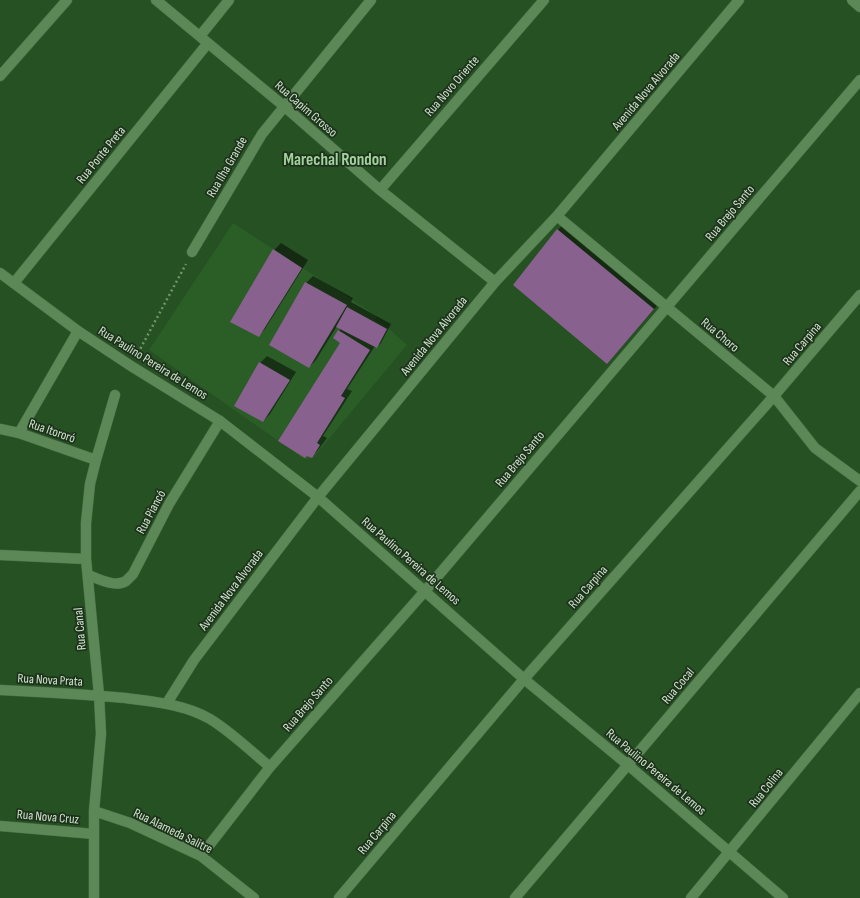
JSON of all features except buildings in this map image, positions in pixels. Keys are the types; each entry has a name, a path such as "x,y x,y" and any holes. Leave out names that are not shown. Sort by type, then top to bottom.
{"street":[{"path":"0,76 67,0"},
{"name":"Rua Capim Grosso","path":"156,0 285,107 380,190 495,282"},
{"name":"Rua Ponte Preta","path":"14,284 204,39 229,0"},
{"name":"Rua Ilha Grande","path":"192,252 262,134 371,0"},
{"name":"Rua Novo Oriente","path":"380,190 544,0"},
{"name":"Avenida Nova Alvorada","path":"167,703 194,660 318,497 495,282 557,216 739,0"},
{"path":"852,0 860,7"},
{"name":"Rua Brejo Santo","path":"201,856 270,768 425,591 860,80"},
{"name":"Rua Choro","path":"557,216 774,396 815,448 860,481"},
{"name":"Rua Paulino Pereira de Lemos","path":"0,273 78,331 220,421 318,497 524,679 628,765 783,898"},
{"name":"Rua Carpina","path":"338,898 524,679 774,396 860,295"},
{"path":"19,433 78,331"},
{"name":"Rua Canal","path":"94,898 94,811 101,734 99,696 86,559 86,523 90,484 115,395"},
{"name":"Rua Piancó","path":"88,575 108,582 117,583 126,581 133,574 169,504 220,421"},
{"name":"Rua Itororó","path":"0,428 19,433 96,460"},
{"name":"Rua Cocal","path":"515,898 860,491"},
{"path":"0,555 86,559"},
{"name":"Rua Nova Prata","path":"0,690 99,696 167,703 192,711 210,720 239,741 270,768"},
{"name":"Rua Colina","path":"691,898 860,694"},
{"name":"Rua Alameda Salitre","path":"94,811 130,823 201,856 254,898"},
{"name":"Rua Nova Cruz","path":"0,826 94,834"}],"path":[{"path":"131,366 192,252"}],"shaded area":[{"path":"233,223 377,316 375,320 387,327 407,345 313,458 304,459 149,350"}],"district":[{"name":"Marechal Rondon","path":"335,160"}]}
